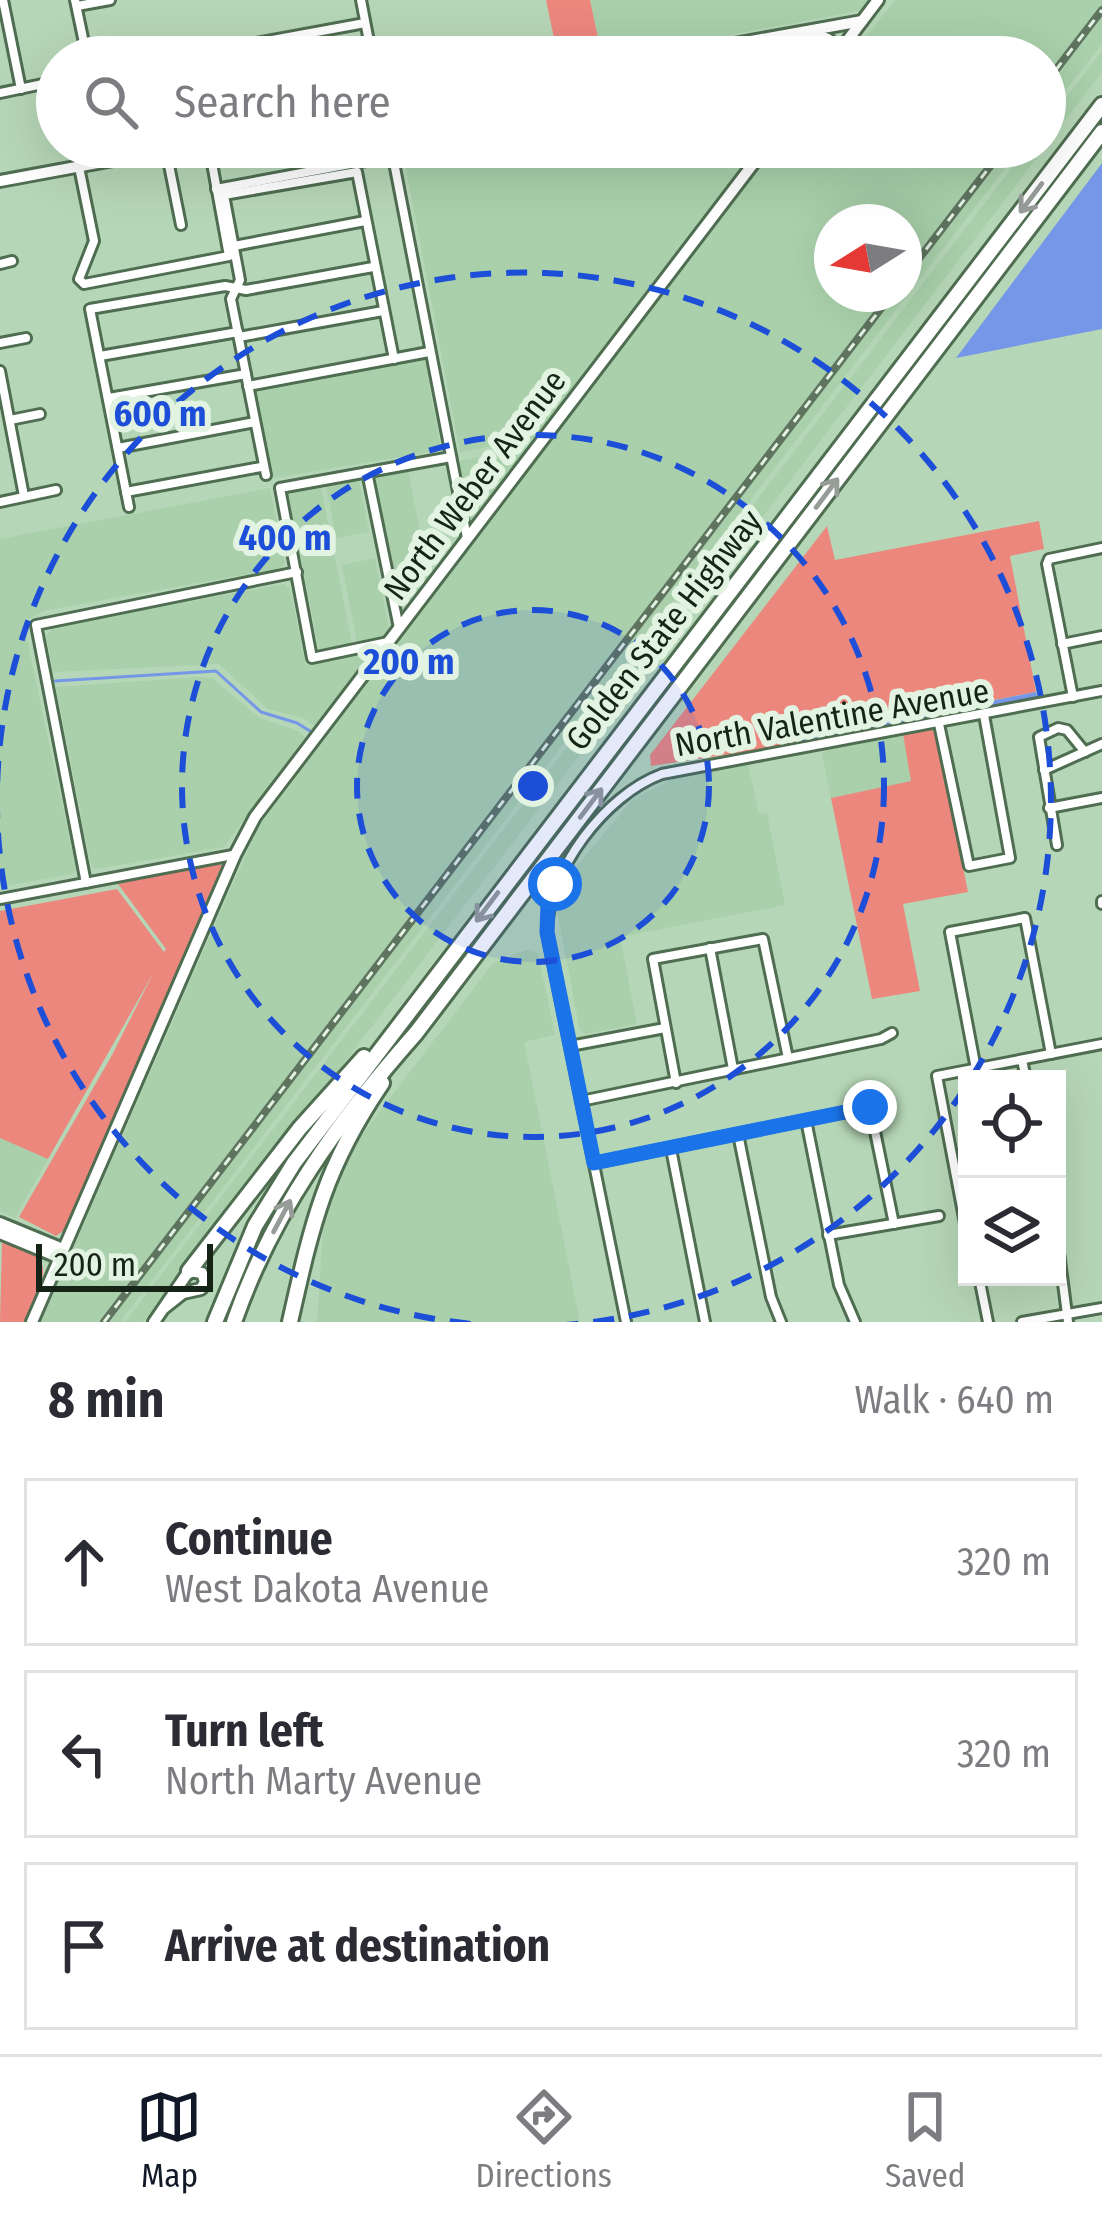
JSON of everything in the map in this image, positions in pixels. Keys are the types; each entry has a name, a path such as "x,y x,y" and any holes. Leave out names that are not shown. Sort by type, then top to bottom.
{"highway":[{"name":"Golden State Highway","path":"1066,152 1102,105"},
{"name":"Golden State Highway","path":"234,1322 257,1264 310,1166 366,1090 416,1034 1102,132"},
{"name":"Golden State Highway","path":"215,1322 238,1261 273,1195 1054,168"},
{"path":"189,1271 300,1128 410,1010"},
{"path":"290,1322 331,1169 352,1128 416,1034"}],"main road":[{"path":"851,36 878,0"},
{"path":"780,36 862,21"},
{"path":"808,31 820,36"},
{"path":"0,180 73,168"},
{"name":"North Weber Avenue","path":"32,1322 235,855 264,805 750,168"},
{"path":"0,1223 61,1253"},
{"path":"0,1233 61,1253"},
{"path":"35,1247 47,1263 50,1280"},
{"path":"154,1322 189,1271 202,1273 202,1287 183,1293 164,1308"}],"street":[{"path":"2,0 21,88"},
{"path":"83,36 76,3 110,0"},
{"path":"361,0 368,36"},
{"path":"297,36 365,23"},
{"path":"0,93 36,85"},
{"path":"79,168 94,241 79,279 84,284 229,256 212,168"},
{"path":"169,168 181,225"},
{"path":"216,189 316,168"},
{"path":"395,168 467,538"},
{"path":"126,492 264,471 230,299 240,280 224,195 357,172 394,359"},
{"path":"234,246 365,221"},
{"path":"0,264 12,261"},
{"path":"129,507 90,309 246,290 373,266"},
{"path":"100,356 382,311"},
{"path":"0,344 26,338"},
{"path":"248,386 429,352"},
{"path":"0,371 24,496"},
{"path":"109,398 247,374"},
{"path":"10,420 40,414"},
{"path":"118,448 255,422"},
{"path":"388,642 312,658 280,488 451,457"},
{"path":"367,472 399,628"},
{"path":"0,502 56,490"},
{"path":"1072,697 1047,564 1049,559 1102,548"},
{"path":"86,883 36,625 297,572"},
{"path":"1062,644 1102,636"},
{"name":"North Valentine Avenue","path":"626,1322 547,917 555,884 591,832 621,796 662,773 1102,692"},
{"path":"939,724 969,866 1010,858 984,715"},
{"path":"1057,845 1039,737 1048,731 1067,730 1085,752"},
{"path":"1045,770 1102,744"},
{"path":"1049,808 1102,798"},
{"path":"0,899 235,855"},
{"path":"976,1069 950,932 1025,917 1051,1054"},
{"path":"676,1082 653,958 764,939 788,1058"},
{"path":"710,949 733,1069"},
{"path":"570,1046 665,1028"},
{"path":"581,1101 880,1040 892,1033"},
{"path":"958,1187 937,1076 1102,1044"},
{"path":"1022,1060 1024,1070"},
{"path":"594,1163 870,1107 894,1224"},
{"path":"806,1120 839,1285 855,1322"},
{"path":"738,1134 771,1297 781,1322"},
{"path":"671,1149 705,1322"},
{"path":"828,1235 939,1216"},
{"path":"981,1286 988,1322"},
{"path":"1064,1286 1068,1318"},
{"path":"1022,1322 1068,1318 1102,1308"}],"shaded area":[{"path":"546,0 590,0 598,36 554,36"},
{"path":"590,0 870,0 862,10 725,36 598,36"},
{"path":"895,0 1102,0 1102,44 1066,89 1066,36 867,36"},
{"path":"1102,51 1102,72 1066,119 1066,98"},
{"path":"406,168 741,168 534,438 460,452"},
{"path":"760,168 1005,168 922,276 922,204 814,204 814,312 894,312 120,1322 41,1322 257,829 556,435 546,436"},
{"path":"1012,168 1029,168 922,308 922,285"},
{"path":"901,312 919,312 357,1046 143,1322 125,1322"},
{"path":"424,356 441,450 269,479 251,390"},
{"path":"527,448 467,526 454,462"},
{"path":"408,470 429,576 401,611 375,477"},
{"path":"359,480 369,532 336,538 326,486"},
{"path":"321,487 352,644 319,650 288,493"},
{"path":"270,488 285,562 281,568 43,611 29,619 26,635 76,869 73,874 0,887 0,539"},
{"path":"1039,521 1044,549 1010,556 1036,692 867,724 778,747 651,766 650,755 827,526 835,560"},
{"path":"375,558 389,628 381,638 357,643 342,565"},
{"path":"284,584 290,588 305,663 372,653 314,726 268,709 219,664 53,672 46,636 53,627"},
{"path":"212,678 260,718 305,737 224,847 96,869 91,866 56,687"},
{"path":"936,732 968,892 903,904 920,991 872,999 831,798 911,781 903,734"},
{"path":"903,734 912,781 831,798 822,754 830,748"},
{"path":"748,764 759,814 767,813 785,905 620,937 637,1024 580,1031 557,911 571,873 632,800 676,777"},
{"path":"222,865 66,1229 56,1236 19,1217 154,972 48,1159 0,1138 0,911 117,889 164,952 118,884"},
{"path":"526,950 538,953 555,1035 524,1042 580,1322 317,1322 324,1215 356,1143 492,964"},
{"path":"0,1138 48,1159 15,1218 0,1211"},
{"path":"2,1243 41,1261 42,1281 25,1322 0,1322"}],"water":[{"path":"1102,163 1102,329 956,358"},
{"path":"1036,692 1038,701 795,749 794,742 811,737"}],"waterway":[{"path":"55,681 216,671 261,712 310,731"}],"railway":[{"path":"1066,57 1102,10"},
{"path":"922,255 989,168"},
{"path":"104,1322 878,312"}],"route":[{"path":"555,884 547,932 594,1163 870,1107"}]}
